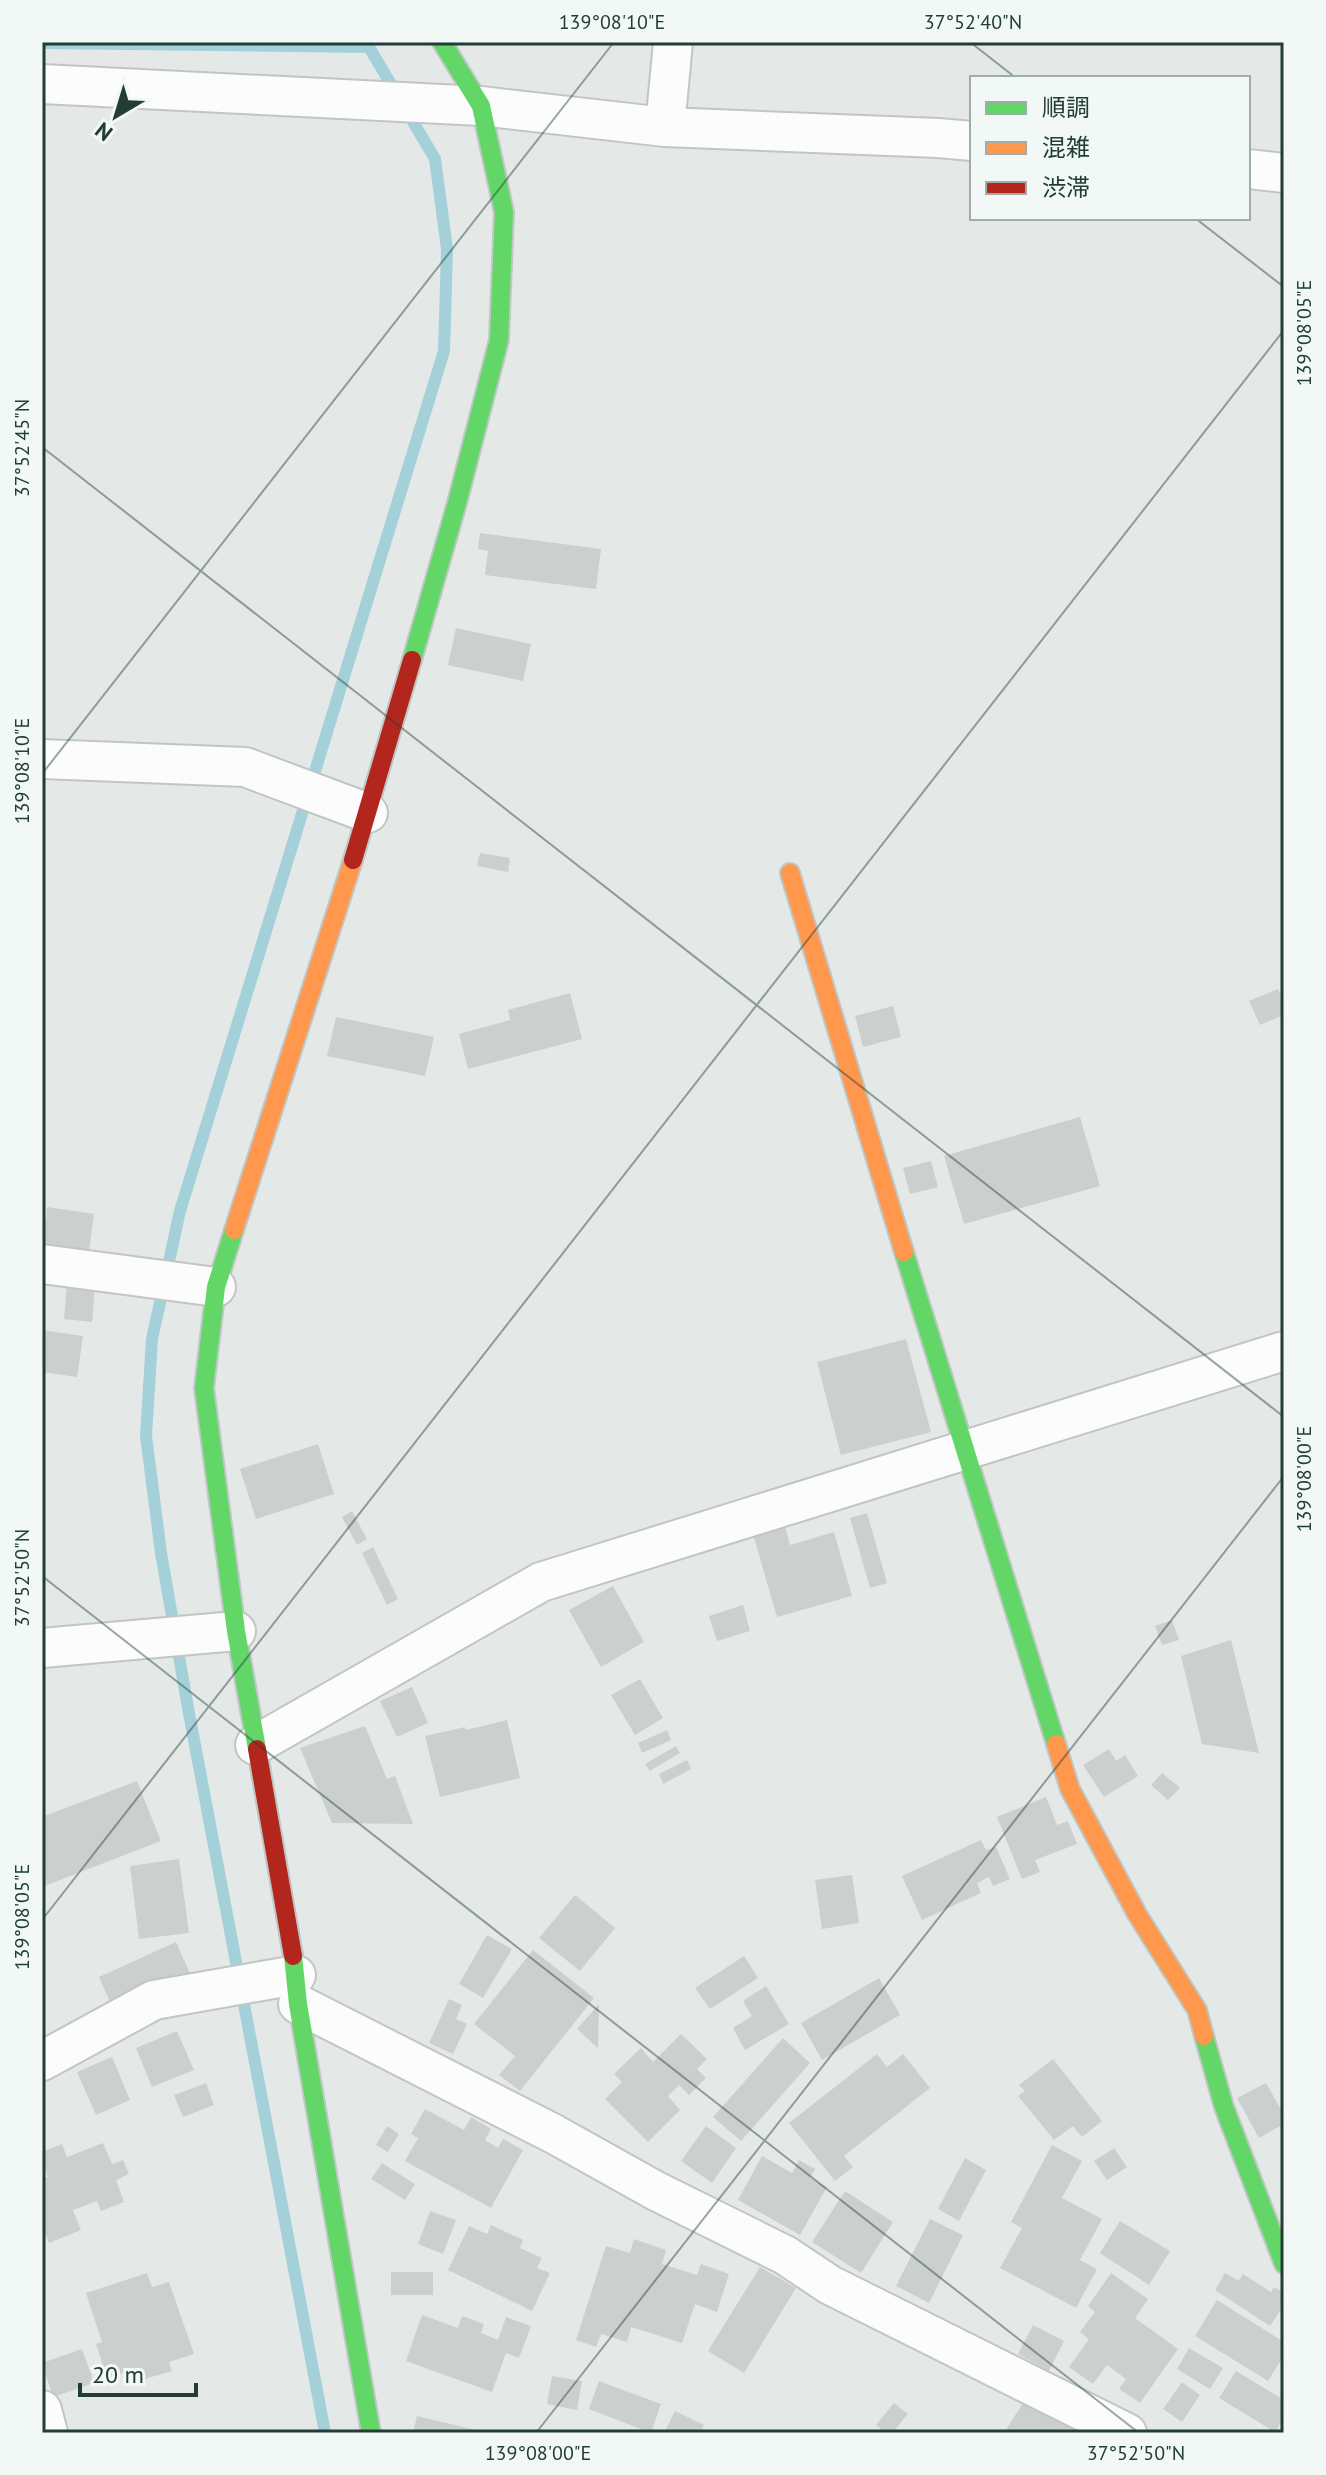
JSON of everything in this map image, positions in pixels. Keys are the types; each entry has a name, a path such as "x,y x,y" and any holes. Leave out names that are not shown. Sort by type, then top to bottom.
{"street":[{"path":"371,2433 236,1631 204,1388 216,1287 368,813 457,503 499,340 504,212 481,106 442,42"},
{"path":"665,127 673,42"},
{"path":"42,84 481,106 665,127 970,141"},
{"path":"1250,169 1284,173"},
{"path":"42,759 245,767 368,813"},
{"path":"790,873 1070,1789 1137,1914 1197,2010 1224,2107 1284,2264"},
{"path":"42,1264 216,1287"},
{"path":"255,1745 541,1582 1284,1351"},
{"path":"42,1648 236,1631"},
{"path":"42,2061 154,2000 297,1990 656,2191 785,2255 830,2285 1127,2433"},
{"path":"42,2410 48,2433"}],"building":[{"path":"480,533 601,549 596,589 485,575 488,551 478,549"},
{"path":"456,628 531,644 523,681 448,665"},
{"path":"480,853 510,858 508,872 477,866"},
{"path":"1278,989 1284,1002 1284,1015 1260,1025 1249,1001"},
{"path":"570,993 582,1039 468,1069 459,1034 510,1020 508,1010"},
{"path":"893,1006 901,1037 863,1047 855,1016"},
{"path":"336,1017 434,1037 425,1076 327,1056"},
{"path":"1080,1117 1100,1186 964,1224 944,1156"},
{"path":"931,1161 938,1187 910,1194 903,1168"},
{"path":"47,1207 94,1214 89,1251 42,1244 42,1219 46,1220"},
{"path":"67,1284 95,1286 92,1322 64,1319"},
{"path":"42,1330 83,1336 77,1377 42,1372"},
{"path":"906,1339 931,1432 841,1455 817,1362"},
{"path":"318,1444 334,1494 256,1519 240,1469"},
{"path":"352,1511 367,1539 357,1545 342,1517"},
{"path":"867,1513 887,1583 870,1588 850,1518"},
{"path":"784,1522 790,1545 834,1532 852,1596 777,1617 752,1531"},
{"path":"373,1547 398,1599 387,1605 362,1553"},
{"path":"613,1586 644,1642 601,1667 569,1610"},
{"path":"743,1605 750,1631 717,1641 709,1616"},
{"path":"1172,1620 1179,1640 1162,1645 1155,1626"},
{"path":"1231,1640 1259,1753 1202,1744 1181,1656"},
{"path":"640,1679 663,1718 635,1735 611,1695"},
{"path":"412,1687 428,1723 397,1737 380,1701"},
{"path":"507,1720 520,1778 440,1797 425,1736"},
{"path":"365,1726 387,1779 395,1776 413,1824 332,1823 300,1748"},
{"path":"667,1730 671,1740 642,1753 638,1743"},
{"path":"676,1746 680,1753 650,1771 645,1764"},
{"path":"1109,1749 1116,1761 1125,1755 1138,1776 1104,1797 1083,1765"},
{"path":"687,1760 691,1769 663,1784 659,1774"},
{"path":"1162,1773 1180,1788 1168,1800 1151,1785"},
{"path":"137,1781 161,1841 42,1887 42,1817"},
{"path":"1046,1797 1057,1825 1068,1821 1077,1844 1035,1860 1040,1872 1022,1879 997,1817"},
{"path":"981,1840 986,1850 996,1847 1010,1879 993,1886 989,1877 977,1883 981,1893 922,1920 902,1876"},
{"path":"179,1859 189,1933 139,1939 130,1866"},
{"path":"852,1875 859,1923 822,1929 815,1880"},
{"path":"575,1895 615,1928 580,1971 539,1938"},
{"path":"487,1935 512,1949 483,1998 459,1984"},
{"path":"176,1942 192,1978 115,2013 99,1977"},
{"path":"533,1950 594,1998 520,2091 499,2075 515,2056 474,2024"},
{"path":"744,1956 758,1978 710,2009 695,1988"},
{"path":"879,1978 900,2015 822,2060 801,2023"},
{"path":"766,1986 789,2024 745,2050 733,2028 752,2016 743,2001"},
{"path":"449,1999 462,2005 456,2019 467,2024 453,2054 429,2043"},
{"path":"599,2004 598,2048 577,2029"},
{"path":"177,2031 194,2070 152,2087 136,2048"},
{"path":"681,2034 707,2059 697,2069 706,2078 689,2095 679,2085 668,2096 680,2110 648,2142 605,2099 622,2082 614,2074 641,2048 653,2062"},
{"path":"783,2038 810,2063 741,2141 713,2117"},
{"path":"877,2054 887,2067 903,2054 930,2088 844,2156 853,2167 835,2181 789,2123"},
{"path":"112,2057 130,2100 96,2115 77,2072"},
{"path":"1053,2059 1102,2121 1082,2137 1073,2126 1054,2140 1018,2096 1025,2091 1019,2085"},
{"path":"206,2083 214,2105 183,2117 174,2095"},
{"path":"1266,2083 1284,2115 1284,2124 1259,2138 1237,2098"},
{"path":"425,2109 464,2130 471,2117 491,2129 485,2140 498,2148 503,2139 523,2150 491,2208 405,2161 418,2138 411,2134"},
{"path":"387,2126 399,2134 388,2152 376,2145"},
{"path":"706,2126 736,2148 712,2183 681,2161"},
{"path":"103,2143 112,2164 123,2160 129,2174 116,2180 124,2202 101,2211 97,2201 73,2210 81,2230 49,2243 42,2230 42,2179 48,2177 42,2152 62,2144 67,2157"},
{"path":"1052,2145 1082,2161 1062,2198 1102,2219 1080,2260 1097,2269 1076,2308 1000,2268 1022,2228 1011,2222"},
{"path":"1114,2148 1127,2167 1107,2180 1094,2161"},
{"path":"762,2156 792,2173 799,2160 815,2169 810,2178 827,2187 800,2235 738,2200"},
{"path":"965,2158 986,2170 959,2221 938,2209"},
{"path":"382,2163 415,2184 405,2200 371,2179"},
{"path":"845,2191 893,2222 861,2273 812,2242"},
{"path":"430,2211 456,2220 443,2254 418,2244"},
{"path":"930,2219 963,2235 929,2303 896,2286"},
{"path":"1120,2221 1170,2251 1149,2285 1100,2253"},
{"path":"491,2225 523,2240 520,2248 542,2258 537,2268 550,2273 532,2311 448,2270 469,2226 487,2234"},
{"path":"634,2239 666,2250 662,2264 697,2275 701,2264 729,2274 717,2312 695,2304 682,2343 631,2327 627,2342 601,2334 596,2347 576,2340 606,2246 630,2253"},
{"path":"760,2267 796,2288 744,2373 708,2351"},
{"path":"391,2272 433,2272 433,2295 391,2295"},
{"path":"147,2273 152,2287 169,2282 194,2354 169,2362 172,2371 141,2380 137,2368 107,2378 96,2344 102,2342 86,2293"},
{"path":"1111,2273 1148,2299 1135,2318 1178,2349 1140,2403 1119,2389 1126,2379 1107,2365 1093,2384 1069,2367 1089,2339 1080,2332 1095,2312 1088,2306"},
{"path":"1225,2273 1239,2281 1243,2274 1271,2292 1274,2287 1284,2293 1284,2305 1270,2326 1215,2290"},
{"path":"1217,2300 1284,2342 1284,2355 1268,2381 1195,2336"},
{"path":"422,2315 458,2328 462,2316 484,2324 481,2333 498,2340 506,2317 531,2326 519,2358 506,2353 492,2392 406,2361"},
{"path":"1033,2325 1064,2341 1049,2371 1018,2354"},
{"path":"1189,2348 1223,2368 1210,2389 1177,2369"},
{"path":"82,2349 94,2383 53,2397 42,2363"},
{"path":"1236,2371 1284,2400 1284,2417 1275,2432 1219,2398"},
{"path":"552,2376 582,2381 577,2410 547,2404"},
{"path":"599,2381 661,2404 651,2433 589,2409"},
{"path":"1182,2382 1200,2395 1182,2422 1163,2409"},
{"path":"1028,2395 1088,2433 1004,2433"},
{"path":"894,2403 908,2414 892,2433 885,2433 876,2425"},
{"path":"675,2411 704,2425 700,2433 664,2433"},
{"path":"417,2416 476,2430 475,2433 413,2433"}],"waterway":[{"path":"325,2433 188,1708 161,1553 146,1436 152,1339 180,1211 444,351 447,249 435,159 366,42"},
{"path":"42,43 369,47"}],"traffic: fast":[{"path":"412,660 499,340 504,212 481,106 442,42"},
{"path":"234,1230 216,1287 204,1388 236,1631 257,1749"},
{"path":"904,1252 1056,1744"},
{"path":"293,1956 298,2004 371,2433"},
{"path":"1204,2036 1224,2107 1284,2264"}],"traffic: slow":[{"path":"234,1230 353,860"},
{"path":"790,873 904,1252"},
{"path":"1056,1744 1070,1789 1137,1914 1197,2010 1204,2036"}],"traffic: jam":[{"path":"353,860 412,660"},
{"path":"257,1749 293,1956"}]}
